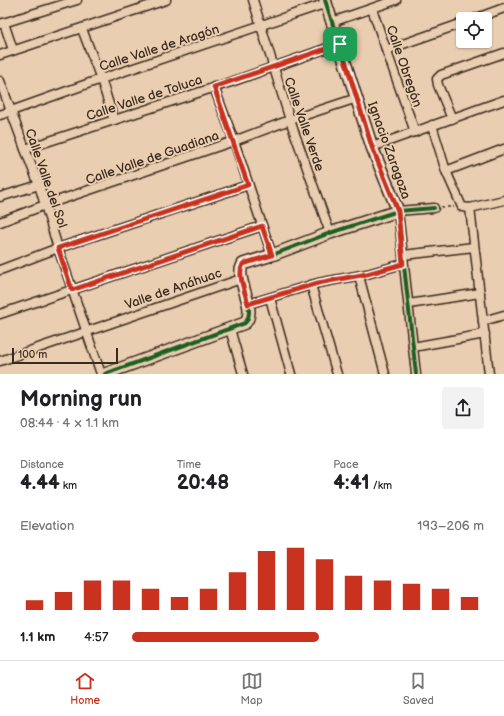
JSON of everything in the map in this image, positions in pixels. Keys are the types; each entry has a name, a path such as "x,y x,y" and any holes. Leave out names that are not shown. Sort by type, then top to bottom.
{"street":[{"path":"14,50 2,24 66,2 77,0"},
{"path":"0,55 166,0"},
{"name":"Calle Valle Verde","path":"253,0 290,120 330,233"},
{"path":"332,22 396,0"},
{"path":"502,0 504,5"},
{"name":"Calle Valle de Aragón","path":"0,115 326,2"},
{"name":"Ignacio Zaragoza","path":"326,2 372,147 398,211"},
{"path":"492,12 504,8"},
{"name":"Calle Obregón","path":"372,9 415,132"},
{"path":"386,50 456,25"},
{"path":"82,28 114,120"},
{"name":"Calle Valle de Toluca","path":"24,149 340,44"},
{"path":"452,119 437,79 441,75 504,53"},
{"name":"Calle Valle del Sol","path":"0,81 24,149 39,185 58,248 100,374"},
{"path":"214,87 234,141 272,255"},
{"name":"Calle Valle de Guadiana","path":"0,222 45,205 357,98"},
{"path":"372,147 504,100"},
{"path":"432,125 446,170 466,207 474,248 489,374"},
{"path":"446,170 504,149"},
{"path":"0,197 39,185"},
{"path":"0,270 58,248 248,185"},
{"path":"466,207 504,200"},
{"name":"Valle de Anáhuac","path":"0,361 241,278 241,269 243,264 272,255 330,233 398,211 434,208"},
{"path":"398,211 416,374"},
{"path":"0,314 262,226"},
{"path":"403,255 474,248"},
{"path":"248,304 311,285 359,276 403,264"},
{"path":"359,276 385,374"},
{"path":"105,374 245,323 248,320 248,304 241,278"},
{"path":"311,285 337,374"},
{"path":"409,304 480,293"},
{"path":"270,298 291,374"},
{"path":"483,321 504,315"},
{"path":"230,329 243,374"},
{"path":"413,347 485,334"}],"path":[{"path":"434,208 466,207"}],"cycle path":[{"path":"325,0 372,147 398,211 416,374"},
{"path":"105,374 245,323 248,318 249,311 241,275 243,264 398,211 434,208"}],"route":[{"path":"340,44 372,147 398,211 403,264 367,274 318,283 248,304 241,278 241,269 243,264 272,255 262,226 72,290 58,248 248,185 214,87 340,44"}]}
